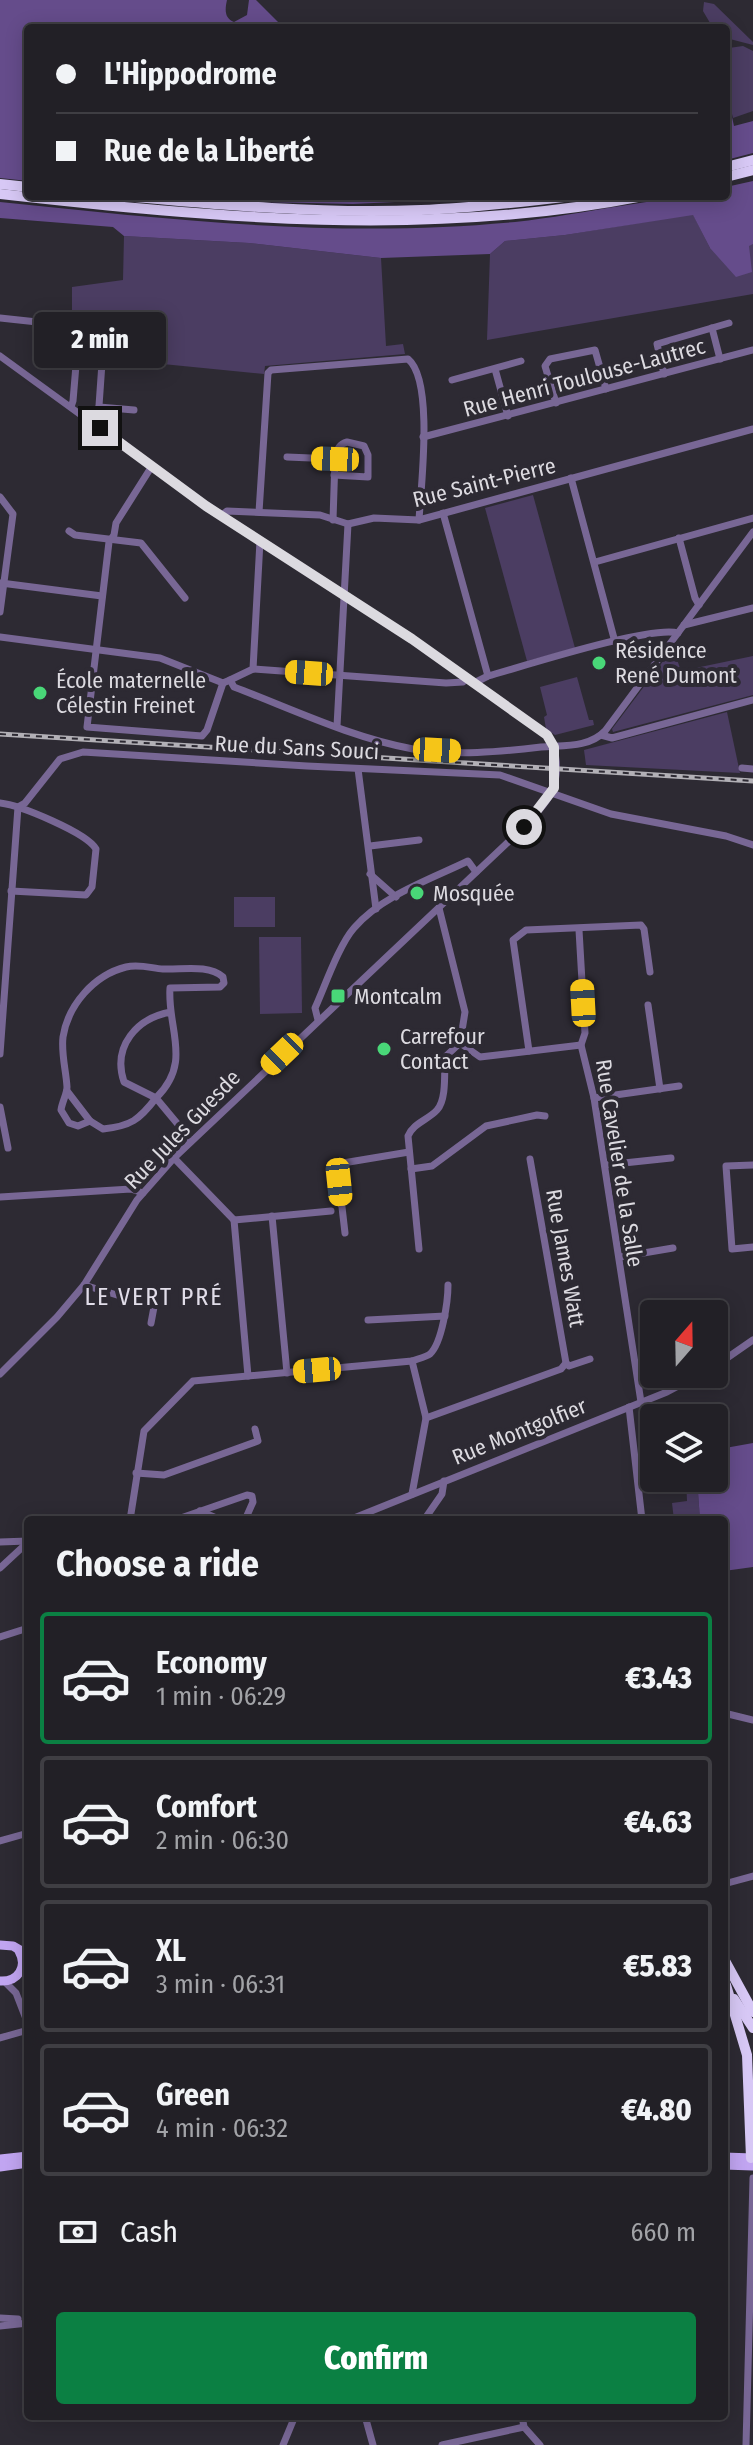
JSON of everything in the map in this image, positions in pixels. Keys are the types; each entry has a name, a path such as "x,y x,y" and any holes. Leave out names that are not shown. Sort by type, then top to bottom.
{"highway":[{"path":"730,166 753,160"},
{"path":"730,176 753,170"},
{"path":"0,184 24,187"},
{"path":"0,194 24,196"},
{"path":"61,200 288,219 384,220 445,220 622,200"},
{"path":"167,200 354,210 449,209 534,200"},
{"path":"728,1981 753,2002"},
{"path":"728,1981 753,2012"},
{"path":"728,1982 753,2028"},
{"path":"728,1984 747,2055 753,2162"}],"main road":[{"path":"2,1981 22,1973 24,1953 4,1945"},
{"path":"0,2159 24,2156"},
{"path":"728,2158 753,2162"},
{"path":"728,2165 753,2162"},
{"path":"0,2167 24,2164"}],"street":[{"path":"0,318 65,325"},
{"path":"664,374 656,346 658,343 729,323"},
{"path":"712,328 720,359"},
{"path":"556,403 545,366 550,359 595,350 606,389"},
{"name":"Rue Henri Toulouse-Lautrec","path":"423,437 753,350"},
{"path":"0,356 221,516 345,595 547,735 554,747 552,793"},
{"path":"259,512 268,373 271,370 408,359 413,364 425,409 419,520"},
{"path":"452,380 521,361"},
{"path":"96,425 102,363"},
{"path":"71,407 76,365"},
{"path":"495,369 508,416"},
{"path":"99,407 134,410"},
{"name":"Rue Saint-Pierre","path":"221,516 227,511 320,515 348,524 374,518 419,520 753,429"},
{"path":"333,520 334,475 335,459 338,449 347,442 360,444 368,455 368,477 334,475"},
{"path":"287,457 335,459"},
{"path":"152,466 116,523 111,539 87,727 202,736 226,682 253,669 463,682 615,642 666,631 678,633"},
{"path":"571,478 615,642"},
{"path":"0,497 13,514 0,612"},
{"path":"443,513 488,676"},
{"path":"595,562 753,518"},
{"path":"337,726 348,524"},
{"path":"69,531 75,535 144,544 185,598"},
{"path":"0,637 160,658 337,726 414,749 502,753 590,742 601,735 753,532"},
{"path":"679,538 697,608 705,621"},
{"path":"253,669 260,541"},
{"path":"2,583 102,596"},
{"path":"684,625 753,608"},
{"path":"601,735 612,738 753,700"},
{"name":"Rue du Sans Souci","path":"18,807 25,803 60,759 83,752 500,775 611,814 726,836 753,845"},
{"path":"742,768 753,769"},
{"path":"358,769 376,909"},
{"name":"Rue Jules Guesde","path":"0,1374 84,1285 119,1225 191,1140 524,827 552,793"},
{"path":"0,803 18,807 90,840 96,849 92,887 86,895 11,891"},
{"path":"0,1054 4,925 11,891 18,807"},
{"path":"370,846 419,840"},
{"path":"318,1020 315,1008 353,929 396,897 468,861 476,872"},
{"path":"370,874 396,897"},
{"path":"419,1249 408,1136 410,1130 439,1109 445,1057 460,1043 465,1012 439,908"},
{"path":"529,1051 513,940 526,930 641,925 650,972"},
{"name":"Rue Cavelier de la Salle","path":"579,930 585,1033 581,1045 594,1098 641,1402"},
{"path":"90,1121 78,1126 69,1123 63,1116 63,1099 67,1091 63,1039 69,1015 90,986 127,967 211,971 223,977 224,983 220,987 170,988"},
{"path":"67,1091 90,1121 103,1129 131,1124 145,1113 171,1077 177,1053 170,988 159,969"},
{"path":"648,1005 660,1089"},
{"path":"171,1012 148,1018 135,1028 128,1039 121,1069 124,1082 156,1098 191,1140"},
{"path":"460,1043 480,1057 581,1045"},
{"path":"594,1098 679,1086"},
{"path":"0,1107 8,1148"},
{"path":"411,1169 432,1166 486,1126 545,1116"},
{"path":"345,1233 337,1164 409,1152"},
{"path":"174,1158 234,1220 248,1376"},
{"path":"605,1165 671,1158"},
{"name":"Rue James Watt","path":"530,1159 566,1363"},
{"path":"753,1165 726,1166 732,1249 753,1247"},
{"path":"0,1197 131,1189 143,1193"},
{"path":"234,1220 331,1211"},
{"path":"272,1216 287,1373"},
{"path":"620,1257 673,1248"},
{"path":"84,1285 117,1295 146,1296 154,1307 151,1323"},
{"path":"131,1516 144,1431 193,1381 412,1361 430,1355 445,1316 448,1285"},
{"path":"368,1320 445,1316"},
{"path":"728,1357 753,1340"},
{"path":"426,1418 551,1373 566,1363 569,1366 590,1359"},
{"path":"412,1361 426,1418 412,1494"},
{"name":"Rue Montgolfier","path":"359,1516 675,1388"},
{"path":"629,1407 642,1516"},
{"path":"136,1473 164,1475 258,1441 255,1429"},
{"path":"414,1481 425,1489"},
{"path":"427,1516 442,1494 444,1481"},
{"path":"186,1516 247,1495 252,1496 253,1502 247,1516"},
{"path":"200,1511 212,1516"},
{"path":"0,1542 24,1542"},
{"path":"0,1568 24,1546"},
{"path":"0,1637 24,1629"},
{"path":"728,1714 753,1720"},
{"path":"0,1841 24,1834"},
{"path":"728,1883 753,1876"},
{"path":"0,1937 4,1945"},
{"path":"16,1993 22,1973"},
{"path":"2,1981 16,1993 24,2016"},
{"path":"0,2038 24,2029"},
{"path":"746,2445 751,2376 753,2178"},
{"path":"0,2323 24,2320"},
{"path":"283,2445 293,2420"},
{"path":"366,2420 373,2445"},
{"path":"523,2420 524,2427 540,2445"},
{"path":"442,2445 524,2427"}],"shaded area":[{"path":"0,0 227,0 227,16 234,22 247,15 249,0 256,0 280,24 24,24 24,181 0,178"},
{"path":"704,2 714,4 753,45 730,39 730,24 711,24 703,11"},
{"path":"743,46 753,51 753,111 733,118 730,106 730,48"},
{"path":"730,108 734,126 753,121 753,153 730,159"},
{"path":"753,181 753,244 749,246 752,272 736,277 710,248 693,215 505,241 490,254 381,258 249,243 124,236 113,227 0,218 0,202 276,226 452,227 542,219 664,200 730,200 730,186"},
{"path":"245,200 436,200 353,204"},
{"path":"693,214 710,248 753,244 753,294 487,340 490,254 505,241 565,235"},
{"path":"124,236 249,243 381,258 386,346 403,344 405,354 265,366 264,374 72,355 72,287 123,280"},
{"path":"533,495 575,648 527,661 485,508"},
{"path":"673,648 681,671 753,656 753,695 613,732 612,729"},
{"path":"577,677 589,720 593,720 594,725 555,735 546,729 544,717 547,715 540,687"},
{"path":"727,712 740,773 586,765 584,750"},
{"path":"234,897 275,897 275,927 234,927"},
{"path":"259,937 301,937 302,1013 260,1014"},
{"path":"753,1443 753,1567 728,1570 728,1516 700,1516 698,1492 728,1492 728,1447"},
{"path":"687,1492 698,1492 700,1516 674,1516 672,1503 687,1501"}],"railway":[{"path":"0,734 753,781"}],"place":[{"name":"Résidence René Dumont","path":"599,663"},
{"name":"École maternelle Célestin Freinet","path":"40,693"},
{"name":"Mosquée","path":"417,893"},
{"name":"Montcalm","path":"338,996"},
{"name":"Carrefour Contact","path":"384,1049"}],"district":[{"name":"LE VERT PRÉ","path":"154,1297"}],"route":[{"path":"100,428 206,506 412,639 547,735 554,747 554,788 524,827"}]}
